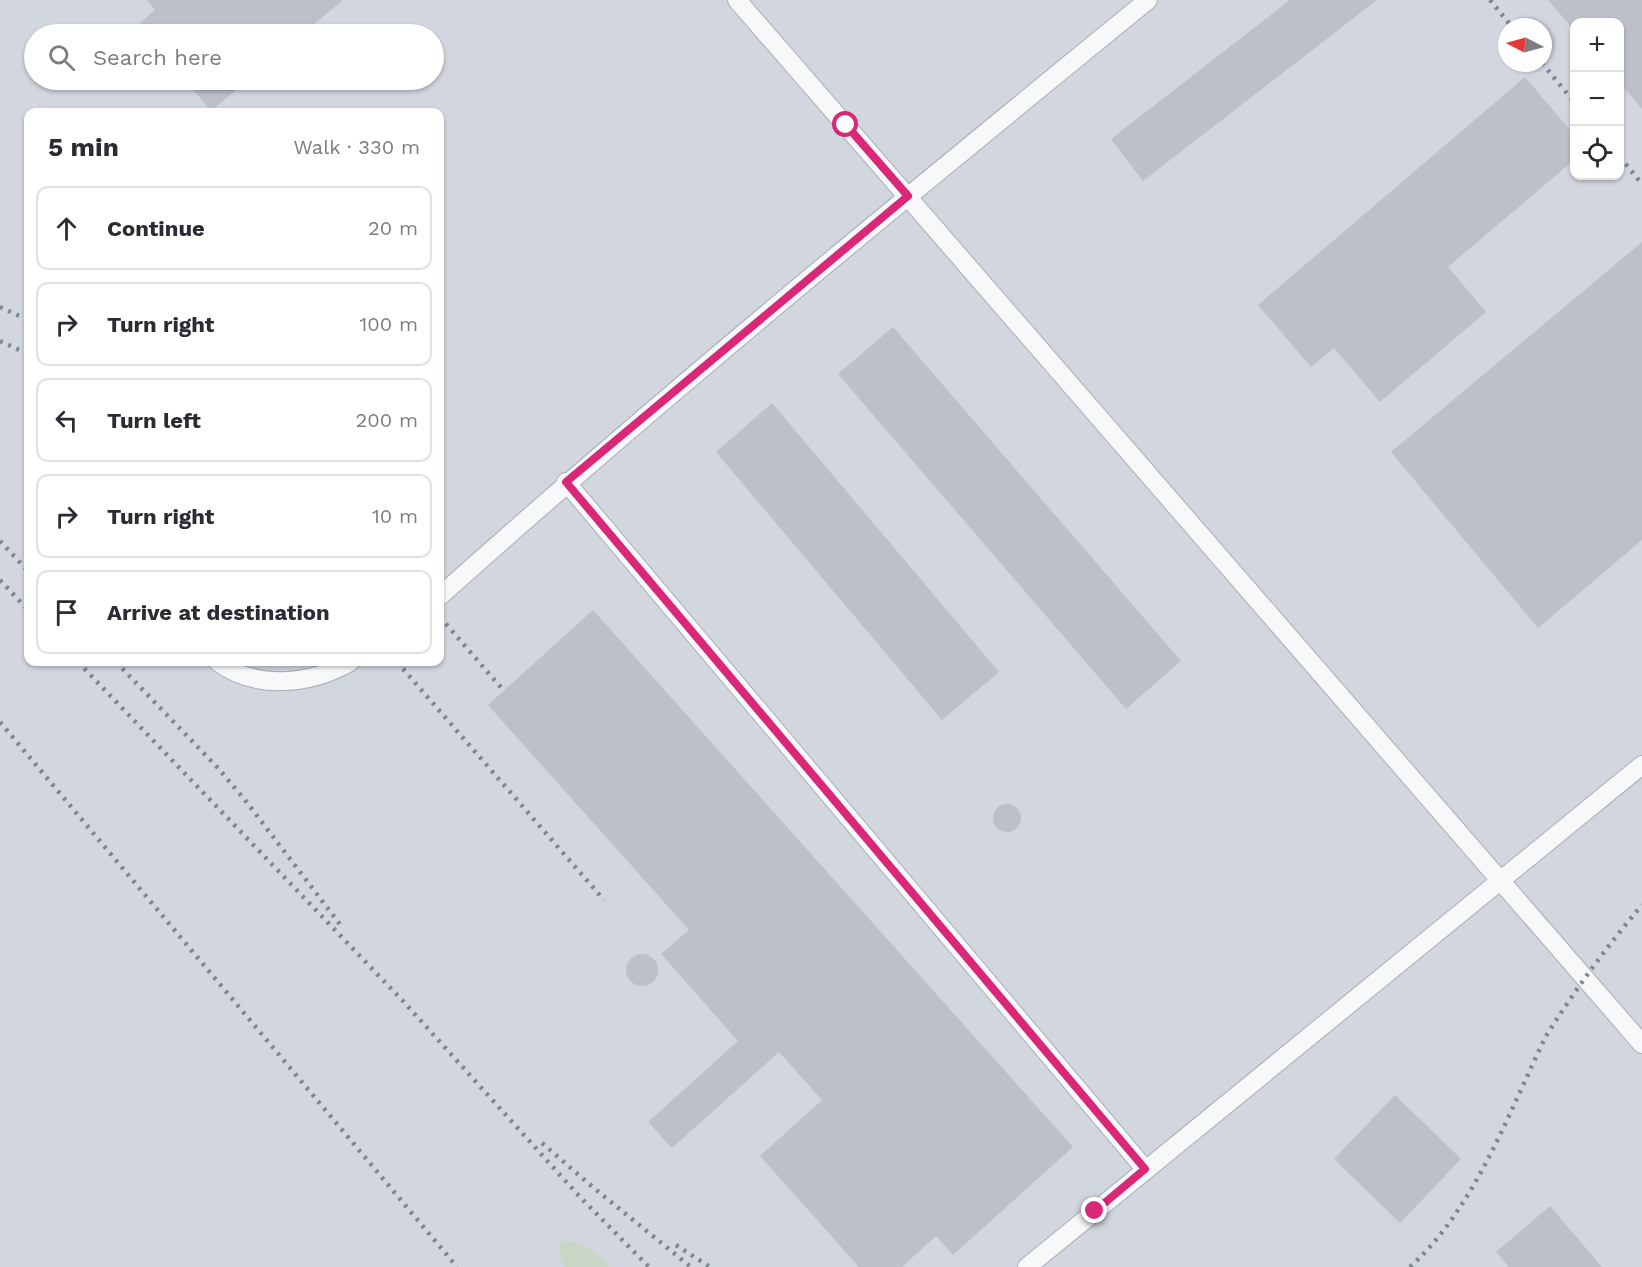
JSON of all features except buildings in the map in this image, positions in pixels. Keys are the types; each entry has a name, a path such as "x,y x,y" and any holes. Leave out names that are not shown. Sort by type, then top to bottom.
{"lane":[{"path":"737,0 1642,1044"},
{"path":"444,592 566,482 908,196 1148,0"},
{"path":"566,482 1145,1169"},
{"path":"223,666 231,672 246,677 280,682 323,674 341,666"},
{"path":"1027,1267 1642,765"}],"shaded area":[{"path":"0,0 1642,0 1642,1267 0,1267"}],"green space":[{"path":"562,1242 583,1245 609,1267 564,1267 559,1251"}],"railway":[{"path":"1490,0 1505,18"},
{"path":"1549,72 1570,97"},
{"path":"1624,162 1642,184"},
{"path":"0,307 24,318"},
{"path":"0,341 24,352"},
{"path":"0,541 24,567"},
{"path":"0,580 24,606"},
{"path":"444,622 504,691"},
{"path":"82,666 403,1001 579,1196 649,1267"},
{"path":"120,666 218,768 342,927"},
{"path":"400,666 604,900"},
{"path":"0,722 457,1267"},
{"path":"1410,1267 1433,1243 1472,1189 1546,1036 1616,936 1642,905"},
{"path":"542,1143 691,1267"},
{"path":"676,1245 710,1267"}],"route":[{"path":"846,125 908,196 566,482 1145,1169 1095,1211"}]}
